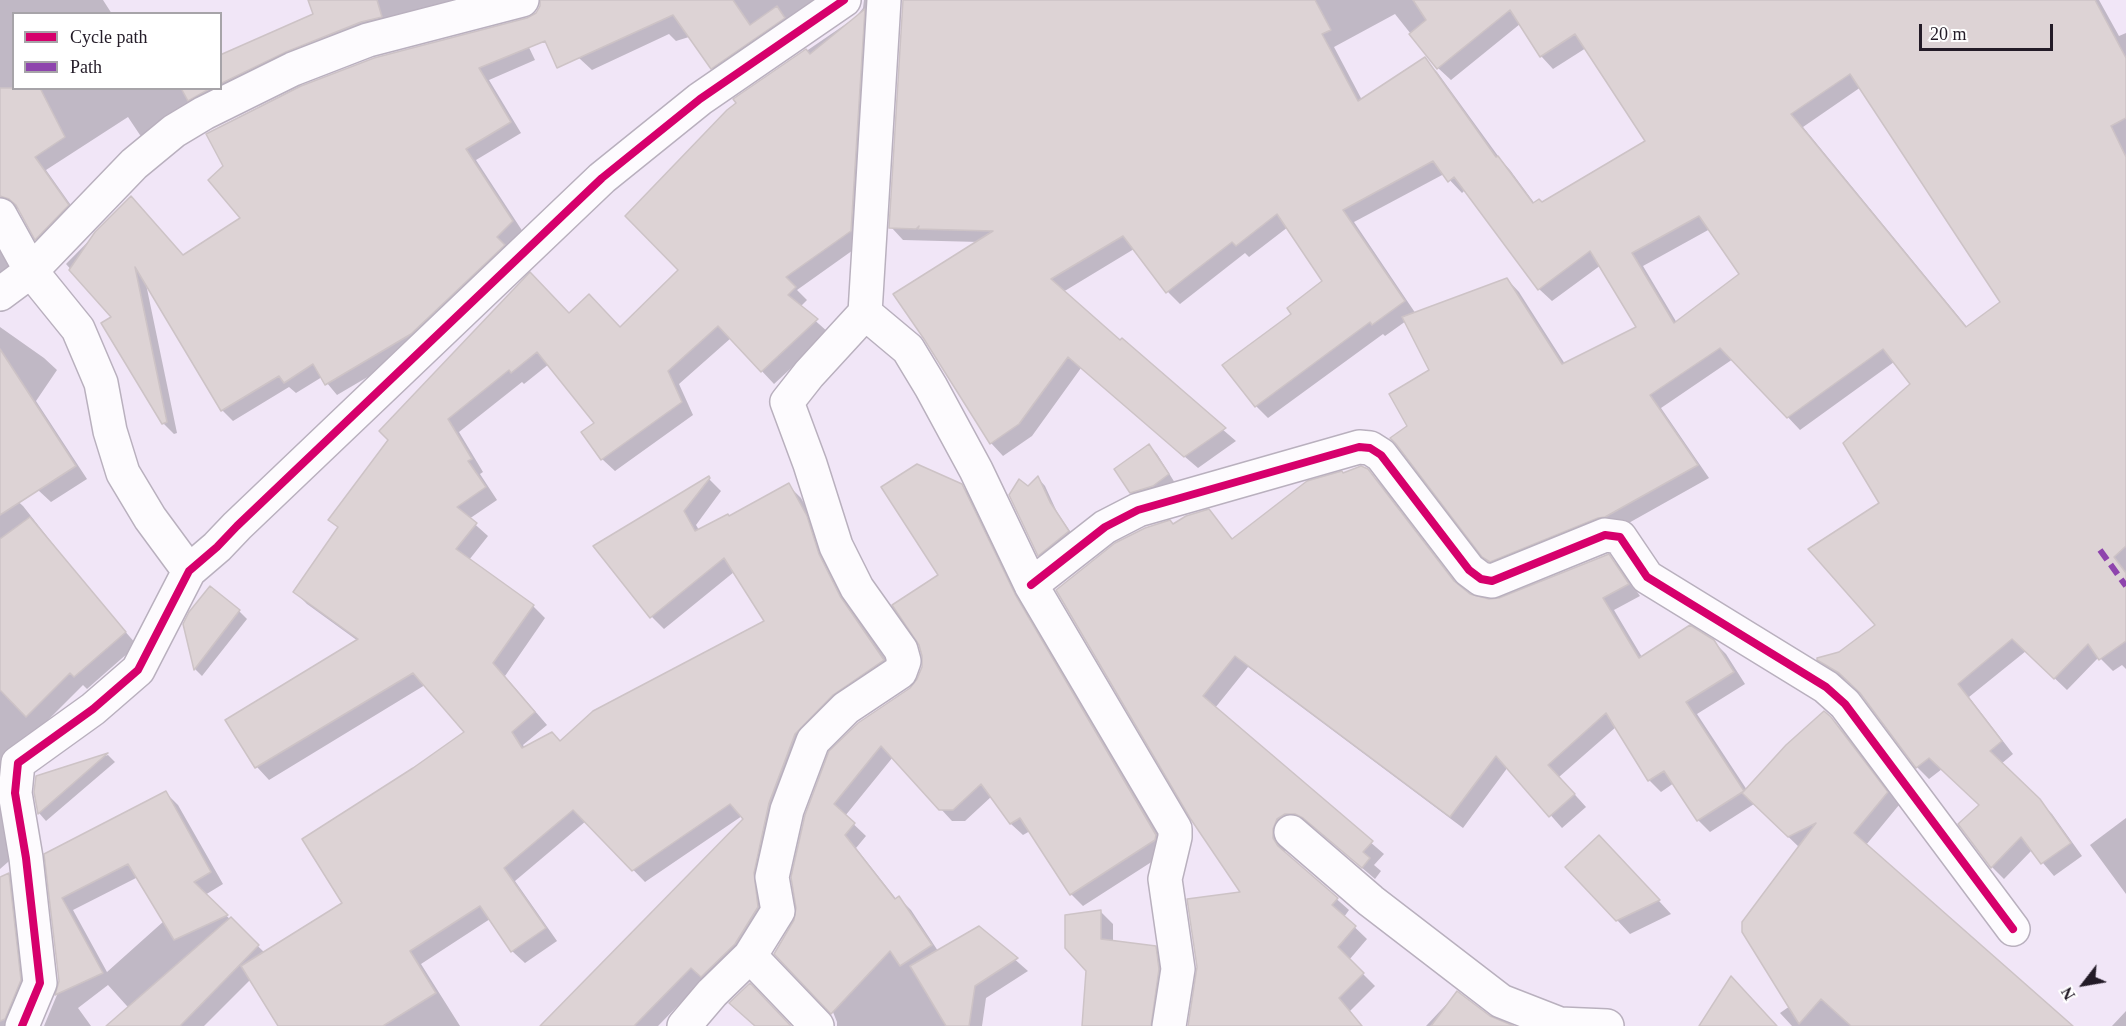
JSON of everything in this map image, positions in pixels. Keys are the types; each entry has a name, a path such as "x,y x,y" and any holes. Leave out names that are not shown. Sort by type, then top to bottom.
{"street":[{"path":"0,294 31,270 134,164 174,131 204,113 293,69 368,40 522,0"},
{"path":"22,1026 40,983 26,858 15,793 18,763 93,709 138,670 189,572 602,178 708,94 844,0"},
{"path":"684,1026 712,993 750,956 778,911 772,877 787,810 813,741 846,708 900,672 904,661 902,650 857,588 836,546 810,464 787,402 809,374 865,313 884,0"},
{"path":"0,215 31,270 78,329 101,383 110,431 123,473 150,518 189,572"},
{"path":"865,313 908,349 976,470 1031,585 1175,829 1165,879 1178,969 1169,1026"},
{"path":"1031,585 1105,527 1138,510 1359,447 1370,448 1381,454 1469,570 1481,579 1492,581 1605,535 1620,537 1647,577 1826,687 1845,704 2013,929"},
{"path":"1291,832 1371,901 1501,1001 1560,1024 1607,1026"},
{"path":"750,956 817,1026"}],"building":[{"path":"308,0 377,0 382,17 361,22 286,52 222,83 222,54 313,14"},
{"path":"540,0 733,0 750,25 777,6 785,18 711,69 673,15 557,68 545,41 479,68 511,122 466,149 513,221 497,237 505,245 411,334 325,385 313,364 284,383 279,376 221,411 135,267 167,422 162,424 101,323 111,317 69,270 95,232 131,196 183,255 240,218 208,180 223,166 206,134 301,86 374,58 527,18 536,13"},
{"path":"903,0 1315,0 1331,30 1322,34 1358,101 1425,57 1496,157 1498,156 1533,203 1539,199 1542,202 1645,141 1575,34 1540,57 1510,10 1437,69 1409,34 1426,20 1413,0 2095,0 2126,58 2126,118 2111,126 2126,157 2126,546 2114,557 2126,573 2126,641 2099,660 2088,644 2054,679 2012,639 1958,684 2002,741 1990,751 2040,799 2071,843 2041,864 2021,837 1991,868 1958,824 1979,805 1929,758 1916,768 1860,693 1839,673 1817,660 1817,658 1839,652 1875,625 1808,549 1879,503 1843,443 1910,384 1883,349 1787,418 1720,348 1650,395 1698,465 1605,517 1490,562 1482,557 1390,438 1407,426 1389,394 1429,370 1402,317 1507,278 1562,364 1636,327 1590,251 1538,290 1454,177 1448,182 1433,161 1343,210 1405,301 1372,325 1370,322 1255,407 1222,365 1291,314 1287,308 1322,281 1277,214 1236,246 1232,242 1166,293 1123,236 1051,279 1226,428 1184,457 1068,357 1019,424 990,444 893,294 993,231 918,229 919,226 916,229 889,228","holes":["1850,74 2000,302 1966,327 1791,114","1699,216 1739,274 1674,323 1632,253"]},
{"path":"865,9 851,231 786,277 796,287 788,295 818,319 761,372 718,326 668,371 682,402 601,460 581,432 594,423 537,352 511,373 509,370 448,419 472,459 468,461 486,487 457,507 477,523 456,549 534,605 493,663 535,712 512,732 522,748 552,732 560,741 593,711 764,621 724,558 650,618 593,546 709,476 710,478 684,511 695,531 728,514 729,516 789,483 807,516 819,554 840,596 884,660 833,695 795,734 769,803 754,873 758,907 735,944 701,977 691,968 634,1026 540,1026 743,819 730,804 632,871 573,810 504,868 546,928 511,952 480,906 410,951 436,993 383,1026 278,1026 241,966 342,903 302,839 413,768 464,732 413,673 255,768 225,720 358,639 293,592 338,527 328,520 388,440 379,431 530,272 569,313 589,294 620,327 678,270 625,216 736,103 733,99 806,49 810,54"},
{"path":"0,88 41,90 65,137 35,157 69,205 35,240 16,205 0,196"},
{"path":"182,90 207,90 188,101"},
{"path":"0,349 76,466 0,515"},
{"path":"1149,444 1169,474 1153,486 1130,493 1114,469"},
{"path":"917,464 962,484 1015,594 1156,835 1155,840 1070,895 1020,818 1010,824 981,784 953,810 939,810 881,746 834,804 855,823 845,835 895,899 899,896 932,945 900,966 890,951 831,1014 774,954 794,920 796,908 791,877 805,815 829,751 858,723 910,688 922,667 919,645 892,605 938,575 881,487"},
{"path":"1361,466 1368,469 1454,581 1470,594 1489,599 1499,598 1609,554 1629,584 1603,598 1639,658 1690,625 1714,640 1734,672 1686,702 1744,791 1697,821 1664,771 1648,781 1606,713 1548,765 1575,794 1549,817 1496,756 1450,817 1235,656 1203,696 1373,841 1363,852 1370,858 1362,868 1303,818 1295,814 1285,814 1277,819 1273,829 1273,838 1278,846 1338,898 1332,905 1356,926 1338,947 1364,973 1339,998 1362,1026 1188,1026 1197,967 1187,899 1240,892 1190,818 1056,590 1115,543 1145,528 1170,520 1173,524 1186,516 1209,509 1232,539 1307,481 1342,471 1343,473"},
{"path":"1038,476 1050,502 1069,531 1038,556 1009,495 1019,479 1028,486"},
{"path":"30,517 126,632 74,677 70,673 26,717 0,690 0,539"},
{"path":"210,586 240,610 194,670 183,624 189,612"},
{"path":"1824,711 1831,717 1888,792 1854,833 2073,1026 1851,1026 1821,999 1799,1024 1742,932 1742,922 1816,823 1788,837 1742,793 1786,745"},
{"path":"108,753 38,814 34,792 36,776"},
{"path":"166,791 211,872 194,882 228,915 174,940 128,864 62,898 103,973 55,995 59,981 44,854"},
{"path":"1599,835 1660,900 1616,921 1565,867"},
{"path":"9,873 21,980 5,1019 0,1021 0,877"},
{"path":"1101,910 1101,939 1156,946 1159,969 1151,1026 1082,1026 1086,971 1065,948 1065,915"},
{"path":"231,917 259,945 180,1026 106,1026"},
{"path":"979,926 1018,958 975,986 969,1026 946,1026 910,966"},
{"path":"1731,976 1777,1026 1699,1026"},
{"path":"750,983 791,1026 755,1026 729,1003"},
{"path":"1457,991 1490,1016 1514,1026 1431,1026"}],"marked path":[{"path":"2100,550 2126,586"}],"cycle path":[{"path":"22,1026 40,983 26,858 15,793 18,763 93,709 138,670 189,571 217,547 602,178 700,99 844,0"},
{"path":"1031,585 1105,527 1138,510 1359,447 1370,448 1381,455 1469,570 1481,579 1492,581 1605,535 1620,537 1647,577 1826,687 1845,704 2013,929"}]}
